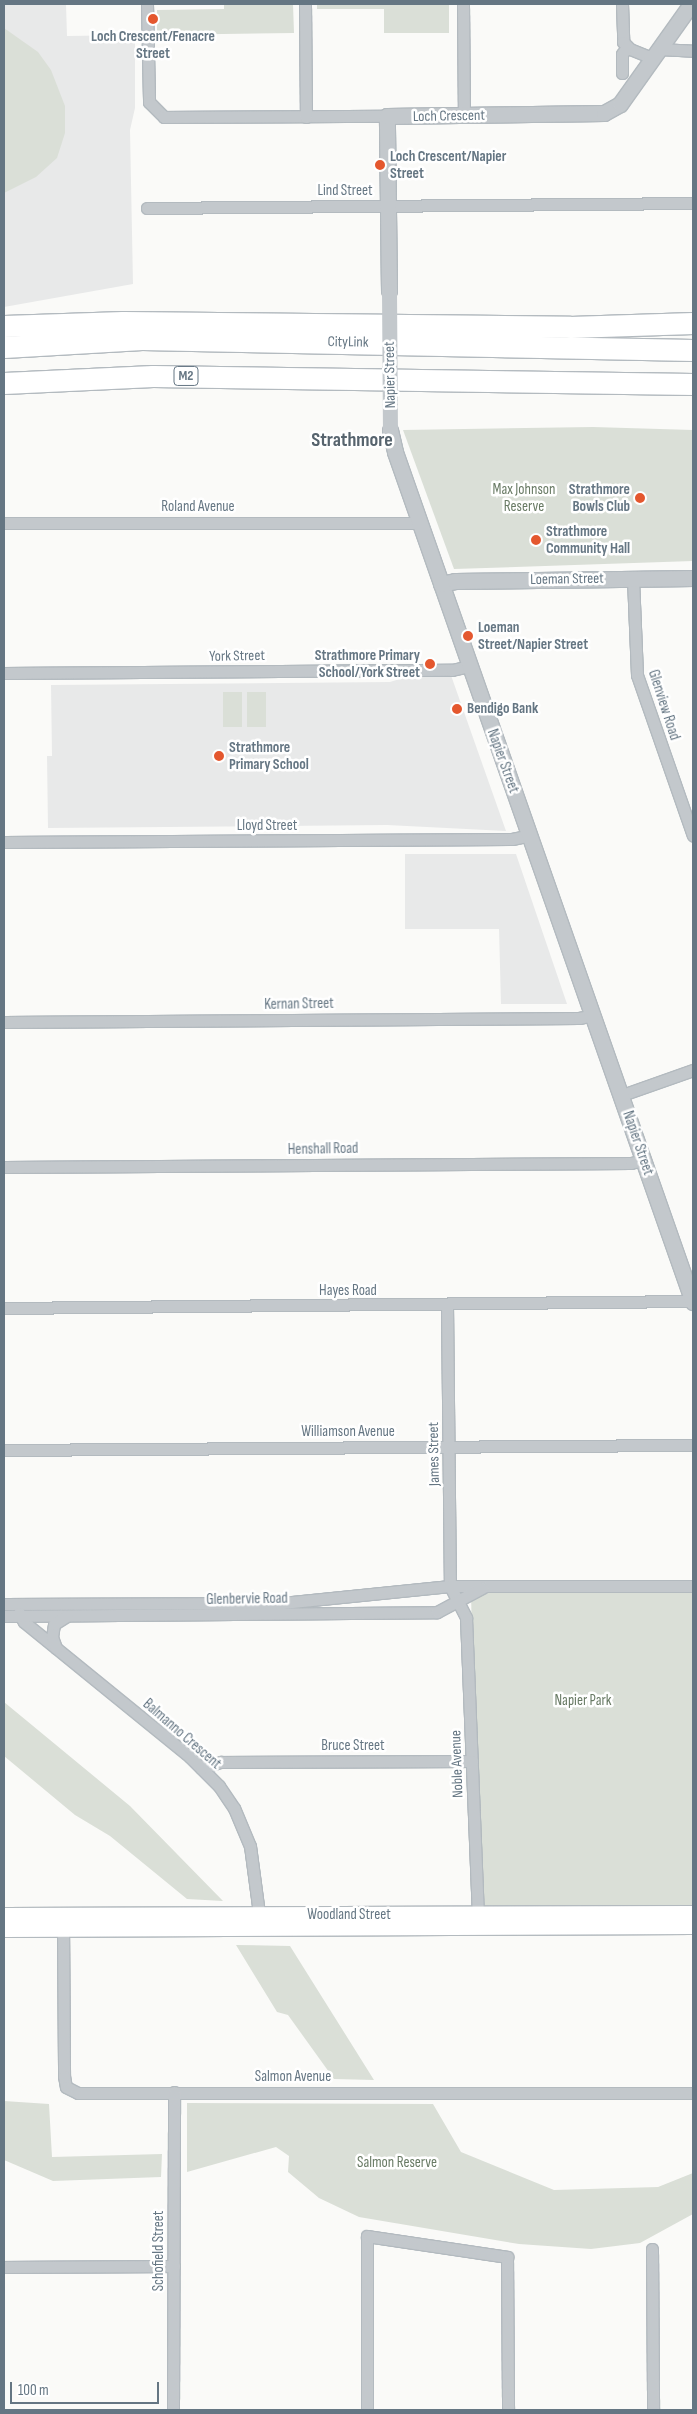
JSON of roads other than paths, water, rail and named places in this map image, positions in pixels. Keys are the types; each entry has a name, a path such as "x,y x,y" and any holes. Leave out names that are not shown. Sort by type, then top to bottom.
{"highway":[{"path":"4,326 123,322 570,327 693,323"},
{"name":"CityLink","path":"4,347 142,339 693,350"},
{"name":"M2","path":"4,383 153,376 693,384"}],"main road":[{"name":"Woodland Street","path":"4,1916 63,1922 260,1922 602,1920 693,1914"},
{"name":"Woodland Street","path":"602,1920 693,1926"},
{"name":"Woodland Street","path":"4,1929 63,1922"}],"street":[{"name":"Loch Crescent","path":"147,4 147,90 149,102 155,111 164,117 604,113 620,104 691,4"},
{"path":"305,4 306,117"},
{"path":"463,4 464,115"},
{"path":"622,4 622,39 627,47 655,53 693,51"},
{"path":"622,73 622,54 627,47"},
{"name":"Napier Street","path":"387,116 390,430 469,666 531,836 693,1302"},
{"name":"Lind Street","path":"147,208 693,203"},
{"name":"Roland Avenue","path":"4,524 392,520 418,517"},
{"name":"Loeman Street","path":"441,584 455,580 693,578"},
{"name":"Glenview Road","path":"634,579 636,670 693,836"},
{"name":"York Street","path":"4,674 452,670 469,666"},
{"name":"Lloyd Street","path":"4,842 512,839 531,836"},
{"name":"Kernan Street","path":"4,1022 579,1018 594,1015"},
{"path":"622,1095 693,1070"},
{"name":"Henshall Road","path":"4,1167 632,1163 643,1160"},
{"name":"Hayes Road","path":"4,1308 693,1302"},
{"name":"James Street","path":"447,1305 450,1586 458,1601"},
{"name":"Williamson Avenue","path":"4,1450 693,1445"},
{"name":"Glenbervie Road","path":"4,1604 282,1603 450,1586 484,1588 693,1586"},
{"name":"Glenbervie Road","path":"4,1616 437,1612 484,1588"},
{"name":"Noble Avenue","path":"458,1601 466,1618 478,1921"},
{"path":"19,1604 19,1616"},
{"name":"Balmanno Crescent","path":"19,1616 212,1778 234,1808 250,1846 260,1922"},
{"path":"56,1648 52,1637 54,1624 62,1617 71,1616"},
{"name":"Bruce Street","path":"202,1768 234,1762 472,1761"},
{"path":"212,1778 234,1762"},
{"name":"Salmon Avenue","path":"63,1922 66,2088 78,2094 174,2092 693,2093"},
{"name":"Schofield Street","path":"173,2410 174,2092"},
{"path":"367,2410 367,2236 508,2257 508,2410"},
{"path":"652,2249 652,2410"},
{"path":"4,2267 174,2266"}],"place":[{"name":"Loch Crescent/Fenacre Street","path":"153,19"},
{"name":"Loch Crescent/Napier Street","path":"380,165"},
{"name":"Strathmore Bowls Club","path":"640,498"},
{"name":"Strathmore Community Hall","path":"536,540"},
{"name":"Loeman Street/Napier Street","path":"468,636"},
{"name":"Strathmore Primary School/York Street","path":"430,664"},
{"name":"Bendigo Bank","path":"457,709"},
{"name":"Strathmore Primary School","path":"219,756"}],"district":[{"name":"Strathmore","path":"352,440"}],"park label":[{"name":"Max Johnson Reserve","path":"524,498"},
{"name":"Napier Park","path":"583,1701"},
{"name":"Salmon Reserve","path":"397,2163"}]}
